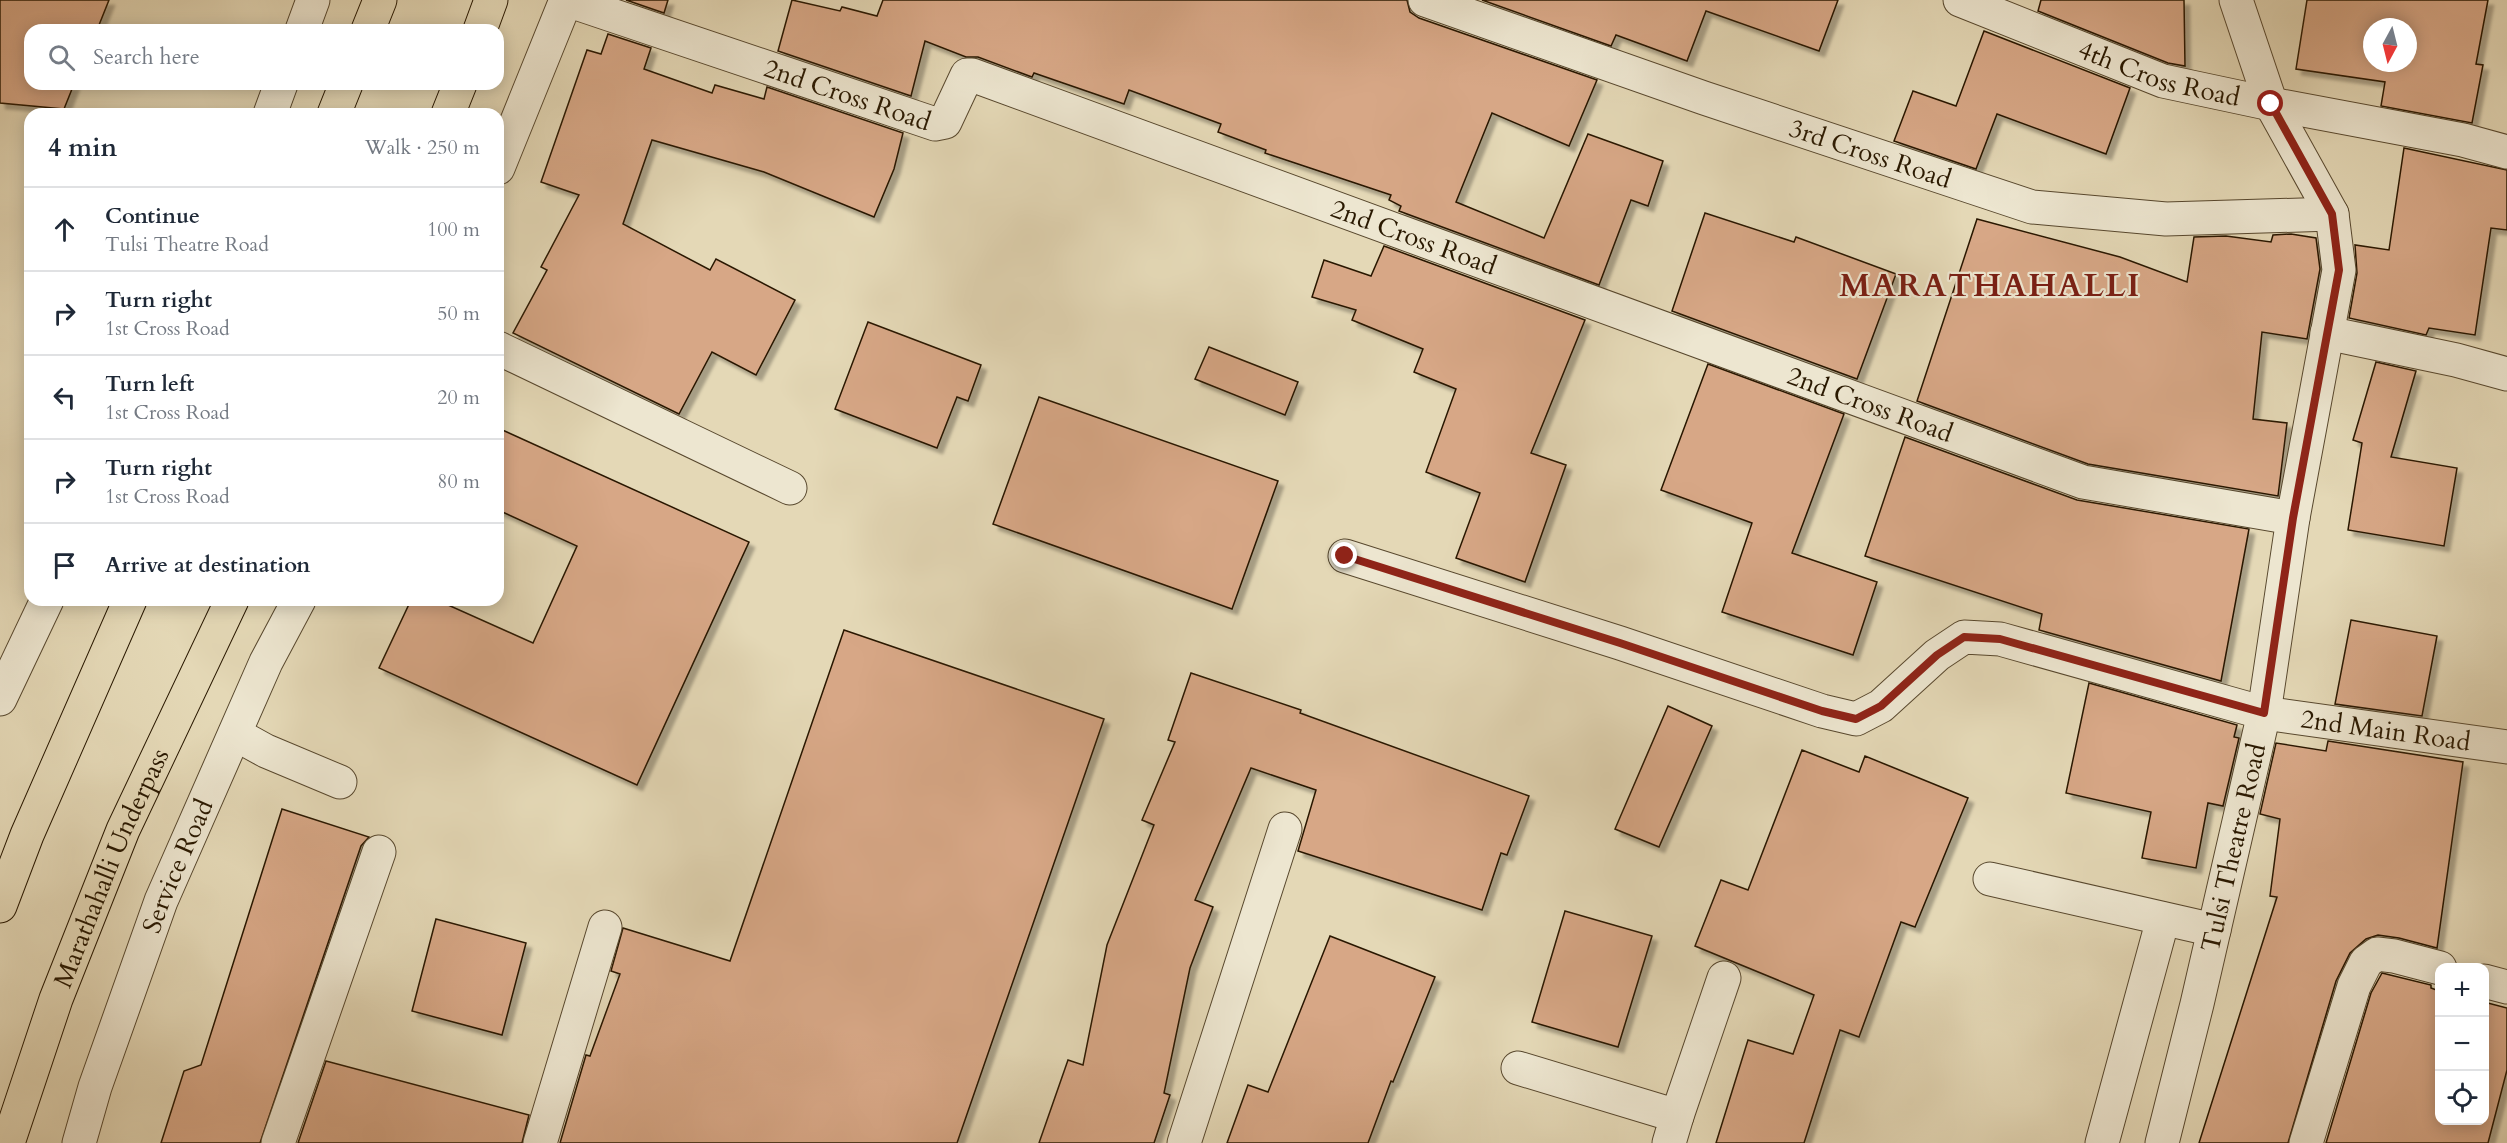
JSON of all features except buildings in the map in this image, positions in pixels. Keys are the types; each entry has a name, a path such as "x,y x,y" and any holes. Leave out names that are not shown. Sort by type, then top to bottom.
{"highway":[{"path":"370,24 380,0"},
{"path":"482,24 491,0"},
{"path":"336,108 344,90"},
{"path":"450,108 458,90"},
{"path":"0,906 36,813 127,606"},
{"name":"Marathahalli Underpass","path":"8,1143 56,999 123,830 229,606"}],"street":[{"path":"304,24 313,0"},
{"path":"504,153 567,0"},
{"name":"2nd Cross Road","path":"567,0 935,124 945,122 967,75 972,75 2083,483 2293,518"},
{"name":"3rd Cross Road","path":"1425,0 1704,99 2032,207 2166,219 2332,214"},
{"name":"4th Cross Road","path":"1960,0 2163,81 2463,140 2507,152"},
{"name":"Tulsi Theatre Road","path":"2162,1143 2264,713 2293,518 2339,270 2332,214 2271,104 2236,0"},
{"path":"272,108 280,90"},
{"path":"2327,333 2456,360 2507,374"},
{"path":"504,351 790,488"},
{"name":"2nd Main Road","path":"1345,556 1620,643 1822,711 1856,719 1881,706 1937,655 1964,637 2000,639 2264,713 2507,747"},
{"path":"0,699 44,606"},
{"name":"Service Road","path":"78,1141 161,901 266,662 296,606"},
{"path":"235,734 266,751 340,782"},
{"path":"1184,1143 1285,829"},
{"path":"278,1143 379,852"},
{"path":"1989,879 2214,930"},
{"path":"2102,1143 2163,919"},
{"path":"540,1143 605,927"},
{"path":"2306,1143 2354,986 2366,962 2377,954 2394,956 2435,968"},
{"path":"1518,1068 1673,1130 1724,978"},
{"path":"2489,982 2507,987"}],"district":[{"name":"MARATHAHALLI","path":"1990,286"}],"route":[{"path":"1345,556 1620,643 1822,711 1856,719 1881,706 1937,655 1964,637 2000,639 2264,713 2293,518 2339,270 2332,214 2271,104"}]}
